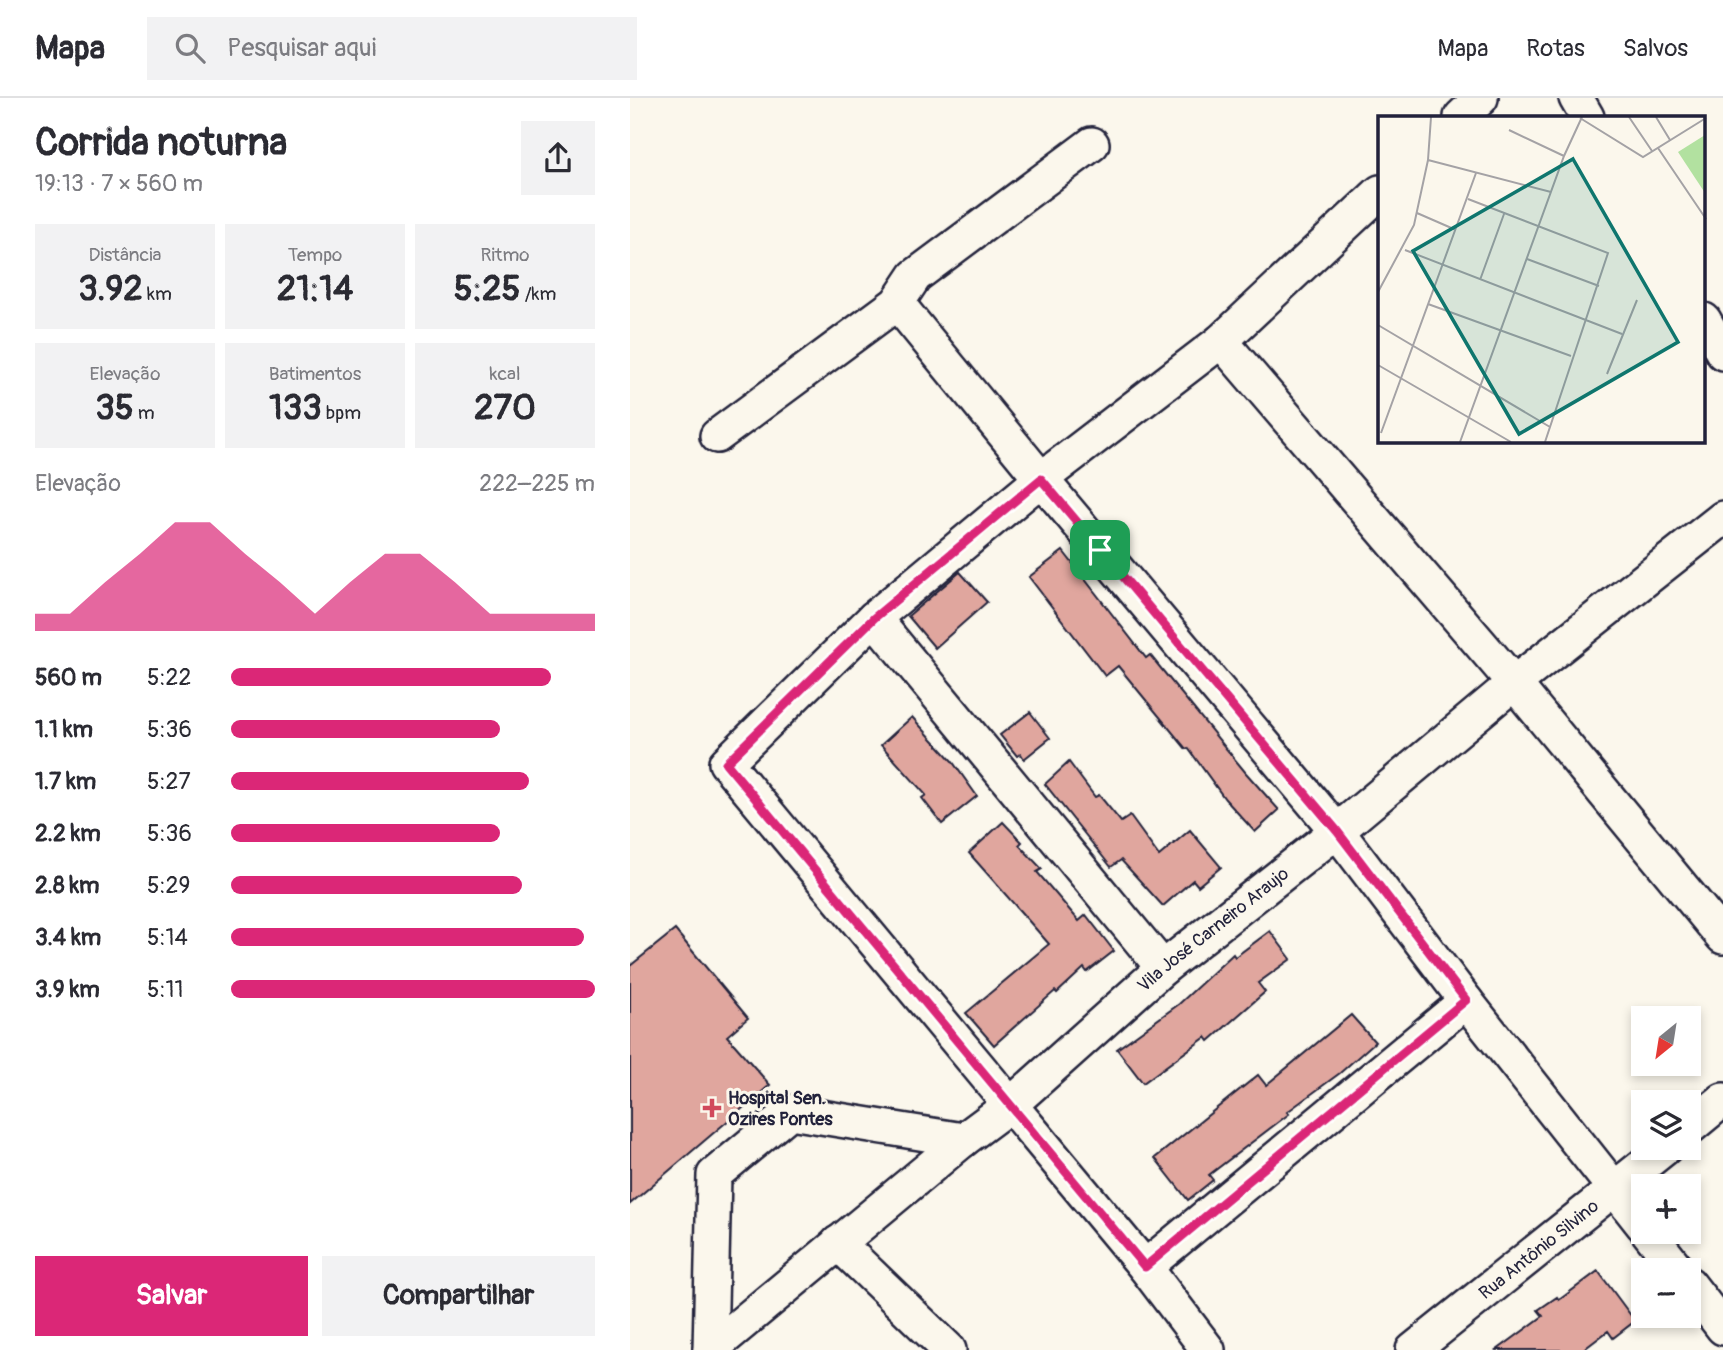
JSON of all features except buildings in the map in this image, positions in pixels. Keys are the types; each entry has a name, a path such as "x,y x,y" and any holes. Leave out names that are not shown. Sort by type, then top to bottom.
{"street":[{"path":"1462,116 1481,98"},
{"path":"1576,98 1586,116"},
{"path":"717,436 897,303 915,276 1092,144"},
{"path":"1208,1350 1145,1267 726,763 874,618 1041,479 1222,341 1378,194"},
{"path":"897,303 1337,831 1631,1210"},
{"path":"1706,323 1723,353"},
{"path":"1222,341 1514,683 1723,937"},
{"name":"Vila José Carneiro Araujo","path":"710,1350 963,1140 1010,1105 1163,968 1337,831 1514,683 1723,518"},
{"path":"874,618 1163,968"},
{"path":"1145,1267 1466,1000"},
{"path":"1701,1118 1723,1100"},
{"path":"710,1350 714,1175 790,1112 963,1140"},
{"name":"Rua Antônio Silvino","path":"1413,1350 1446,1340 1650,1160"},
{"path":"838,1243 949,1350"},
{"path":"1657,1244 1669,1258"},
{"path":"1701,1300 1723,1328"}],"place":[{"name":"Hospital Sen. Ozires Pontes","path":"712,1108"}],"route":[{"path":"1041,479 1100,550 1337,831 1466,1000 1145,1267 726,763 874,618 1041,479"}]}
